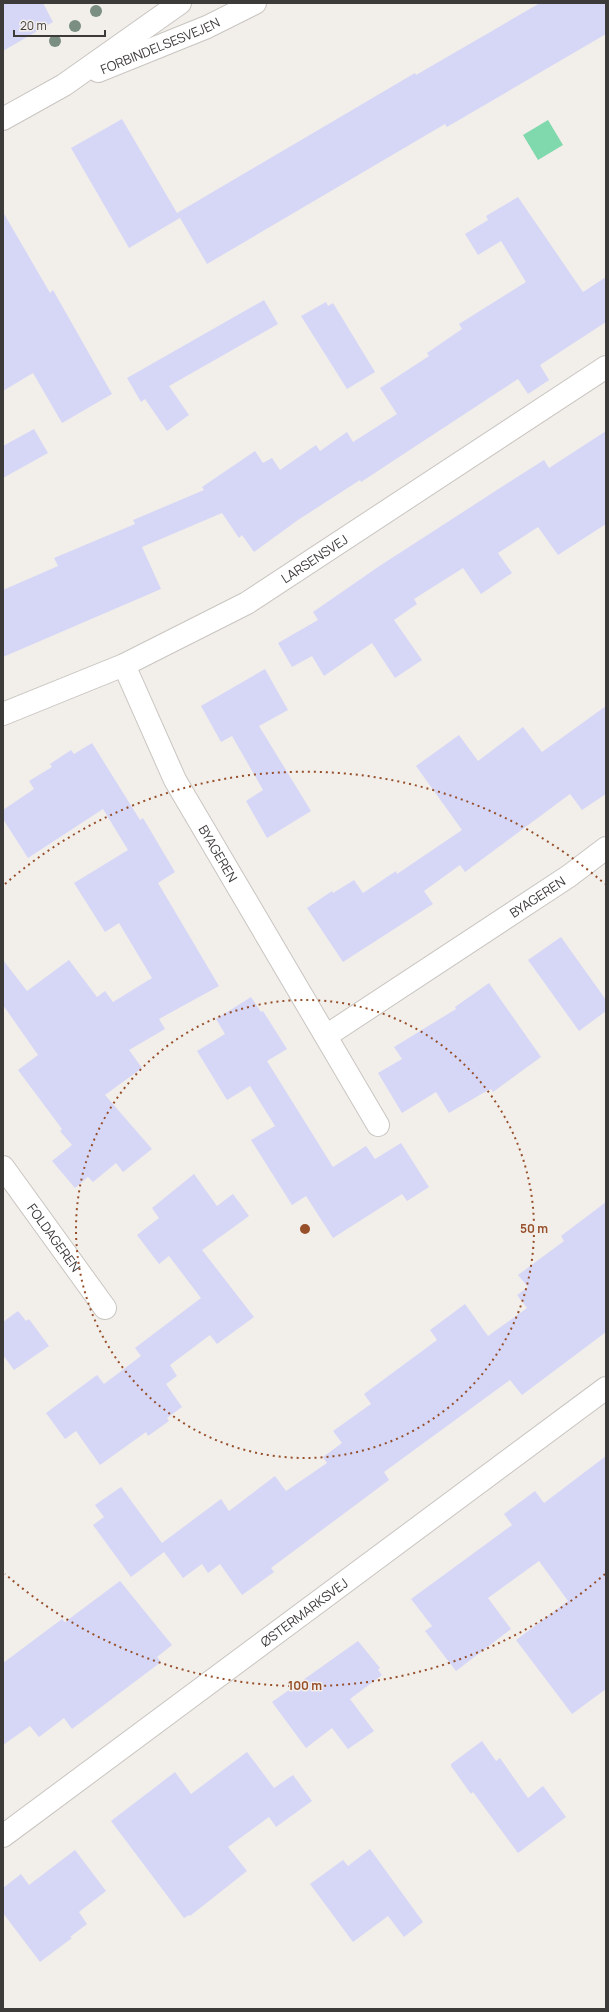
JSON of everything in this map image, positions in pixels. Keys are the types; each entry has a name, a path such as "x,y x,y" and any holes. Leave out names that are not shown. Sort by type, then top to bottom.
{"street":[{"name":"FORBINDELSESVEJEN","path":"3,119 64,85 180,3"},
{"name":"FORBINDELSESVEJEN","path":"64,85 207,27 255,3"},
{"name":"LARSENSVEJ","path":"3,714 124,665 247,603 606,367"},
{"name":"BYAGEREN","path":"124,665 175,780 378,1125"},
{"name":"BYAGEREN","path":"326,1036 562,880 606,848"},
{"name":"FOLDAGEREN","path":"3,1167 105,1308"},
{"name":"ØSTERMARKSVEJ","path":"3,1836 606,1388"}],"green space":[{"path":"548,120 563,145 538,160 523,135"}],"building":[{"path":"3,3 43,3 53,22 3,51"},
{"path":"540,3 606,3 606,34 447,127 445,124 207,264 180,218 129,248 71,148 122,119 177,213 415,73 416,75"},
{"path":"518,197 583,292 606,277 606,322 540,365 549,380 528,394 518,379 361,482 360,480 298,520 254,552 242,535 239,538 222,513 142,547 161,589 3,657 3,590 58,566 54,558 135,524 133,520 204,490 202,487 255,451 263,463 272,458 280,470 316,445 320,451 347,432 353,442 397,414 380,388 429,356 427,353 462,329 459,324 526,282 501,241 478,255 465,234 488,220 486,216"},
{"path":"3,212 50,293 53,290 112,394 62,423 33,373 3,391"},
{"path":"264,300 278,324 169,386 189,415 167,431 145,399 141,402 127,378"},
{"path":"326,302 328,306 333,303 375,372 347,389 301,316"},
{"path":"34,429 48,453 3,478 3,446"},
{"path":"606,431 606,524 558,555 538,527 498,553 512,573 481,594 463,568 414,599 417,604 394,620 422,660 395,678 372,643 324,676 312,656 292,667 278,643 318,620 313,612 378,567 544,460 549,468"},
{"path":"265,669 288,710 259,726 311,811 267,838 246,801 263,790 232,736 221,742 201,706"},
{"path":"606,706 606,794 582,810 570,794 465,872 460,865 424,891 433,904 343,962 307,908 332,891 333,893 354,880 363,893 396,871 397,874 462,830 416,766 459,735 478,761 523,727 542,752"},
{"path":"92,743 140,820 143,818 175,872 158,883 219,986 159,1019 165,1029 129,1050 142,1068 105,1095 152,1149 123,1172 116,1163 93,1182 88,1177 75,1188 52,1161 72,1145 60,1131 62,1129 18,1070 38,1055 3,1005 3,960 27,991 69,960 97,997 105,991 113,1002 152,978 119,923 105,932 74,883 128,850 103,809 28,858 3,819 3,810 34,789 29,781 52,767 50,764 71,750 74,754"},
{"path":"561,937 606,1000 606,1011 579,1031 528,960"},
{"path":"489,983 541,1057 493,1092 491,1089 449,1113 436,1092 402,1113 378,1073 402,1059 394,1047 456,1009 455,1007"},
{"path":"251,997 261,1012 263,1011 287,1049 267,1061 333,1167 366,1146 375,1159 401,1143 429,1187 407,1201 402,1194 333,1238 306,1196 292,1205 251,1140 275,1126 250,1086 227,1100 197,1051 225,1034 216,1019"},
{"path":"194,1174 217,1206 233,1194 249,1216 202,1250 254,1317 217,1344 210,1335 170,1365 177,1376 166,1384 182,1407 167,1418 169,1421 148,1436 146,1432 100,1465 76,1431 65,1439 46,1413 97,1375 104,1384 141,1356 135,1348 201,1298 169,1256 159,1264 137,1235 159,1218 152,1208"},
{"path":"606,1202 606,1332 522,1395 510,1380 384,1472 389,1480 271,1568 274,1572 242,1595 220,1564 208,1573 202,1564 183,1578 164,1552 131,1577 93,1525 104,1517 95,1505 121,1487 162,1543 221,1499 229,1511 275,1476 286,1491 327,1463 323,1457 342,1443 333,1431 371,1404 364,1394 437,1340 430,1330 465,1304 488,1336 527,1308 517,1295 528,1287 518,1275 564,1241 561,1236"},
{"path":"18,1311 26,1321 29,1319 49,1346 14,1370 3,1355 3,1322"},
{"path":"606,1456 606,1689 572,1714 516,1640 568,1601 539,1561 488,1598 511,1629 456,1671 425,1631 432,1626 411,1599 512,1525 504,1514 535,1491 544,1503"},
{"path":"120,1581 172,1645 157,1657 161,1662 72,1729 64,1718 39,1737 30,1726 3,1745 3,1663 62,1619 65,1622"},
{"path":"358,1641 380,1668 378,1670 382,1675 350,1699 374,1731 348,1749 332,1728 306,1748 272,1702"},
{"path":"482,1741 496,1761 500,1758 528,1798 543,1786 566,1817 518,1853 473,1792 471,1794 451,1766 451,1764"},
{"path":"247,1752 274,1788 293,1775 312,1801 276,1827 269,1817 228,1847 247,1871 190,1916 189,1915 184,1918 111,1821 175,1772 191,1794"},
{"path":"370,1849 423,1922 404,1937 388,1916 353,1942 310,1884 343,1860 348,1866"},
{"path":"75,1850 106,1891 79,1912 87,1924 70,1937 72,1938 40,1962 3,1913 3,1888 21,1874 29,1885"}]}
